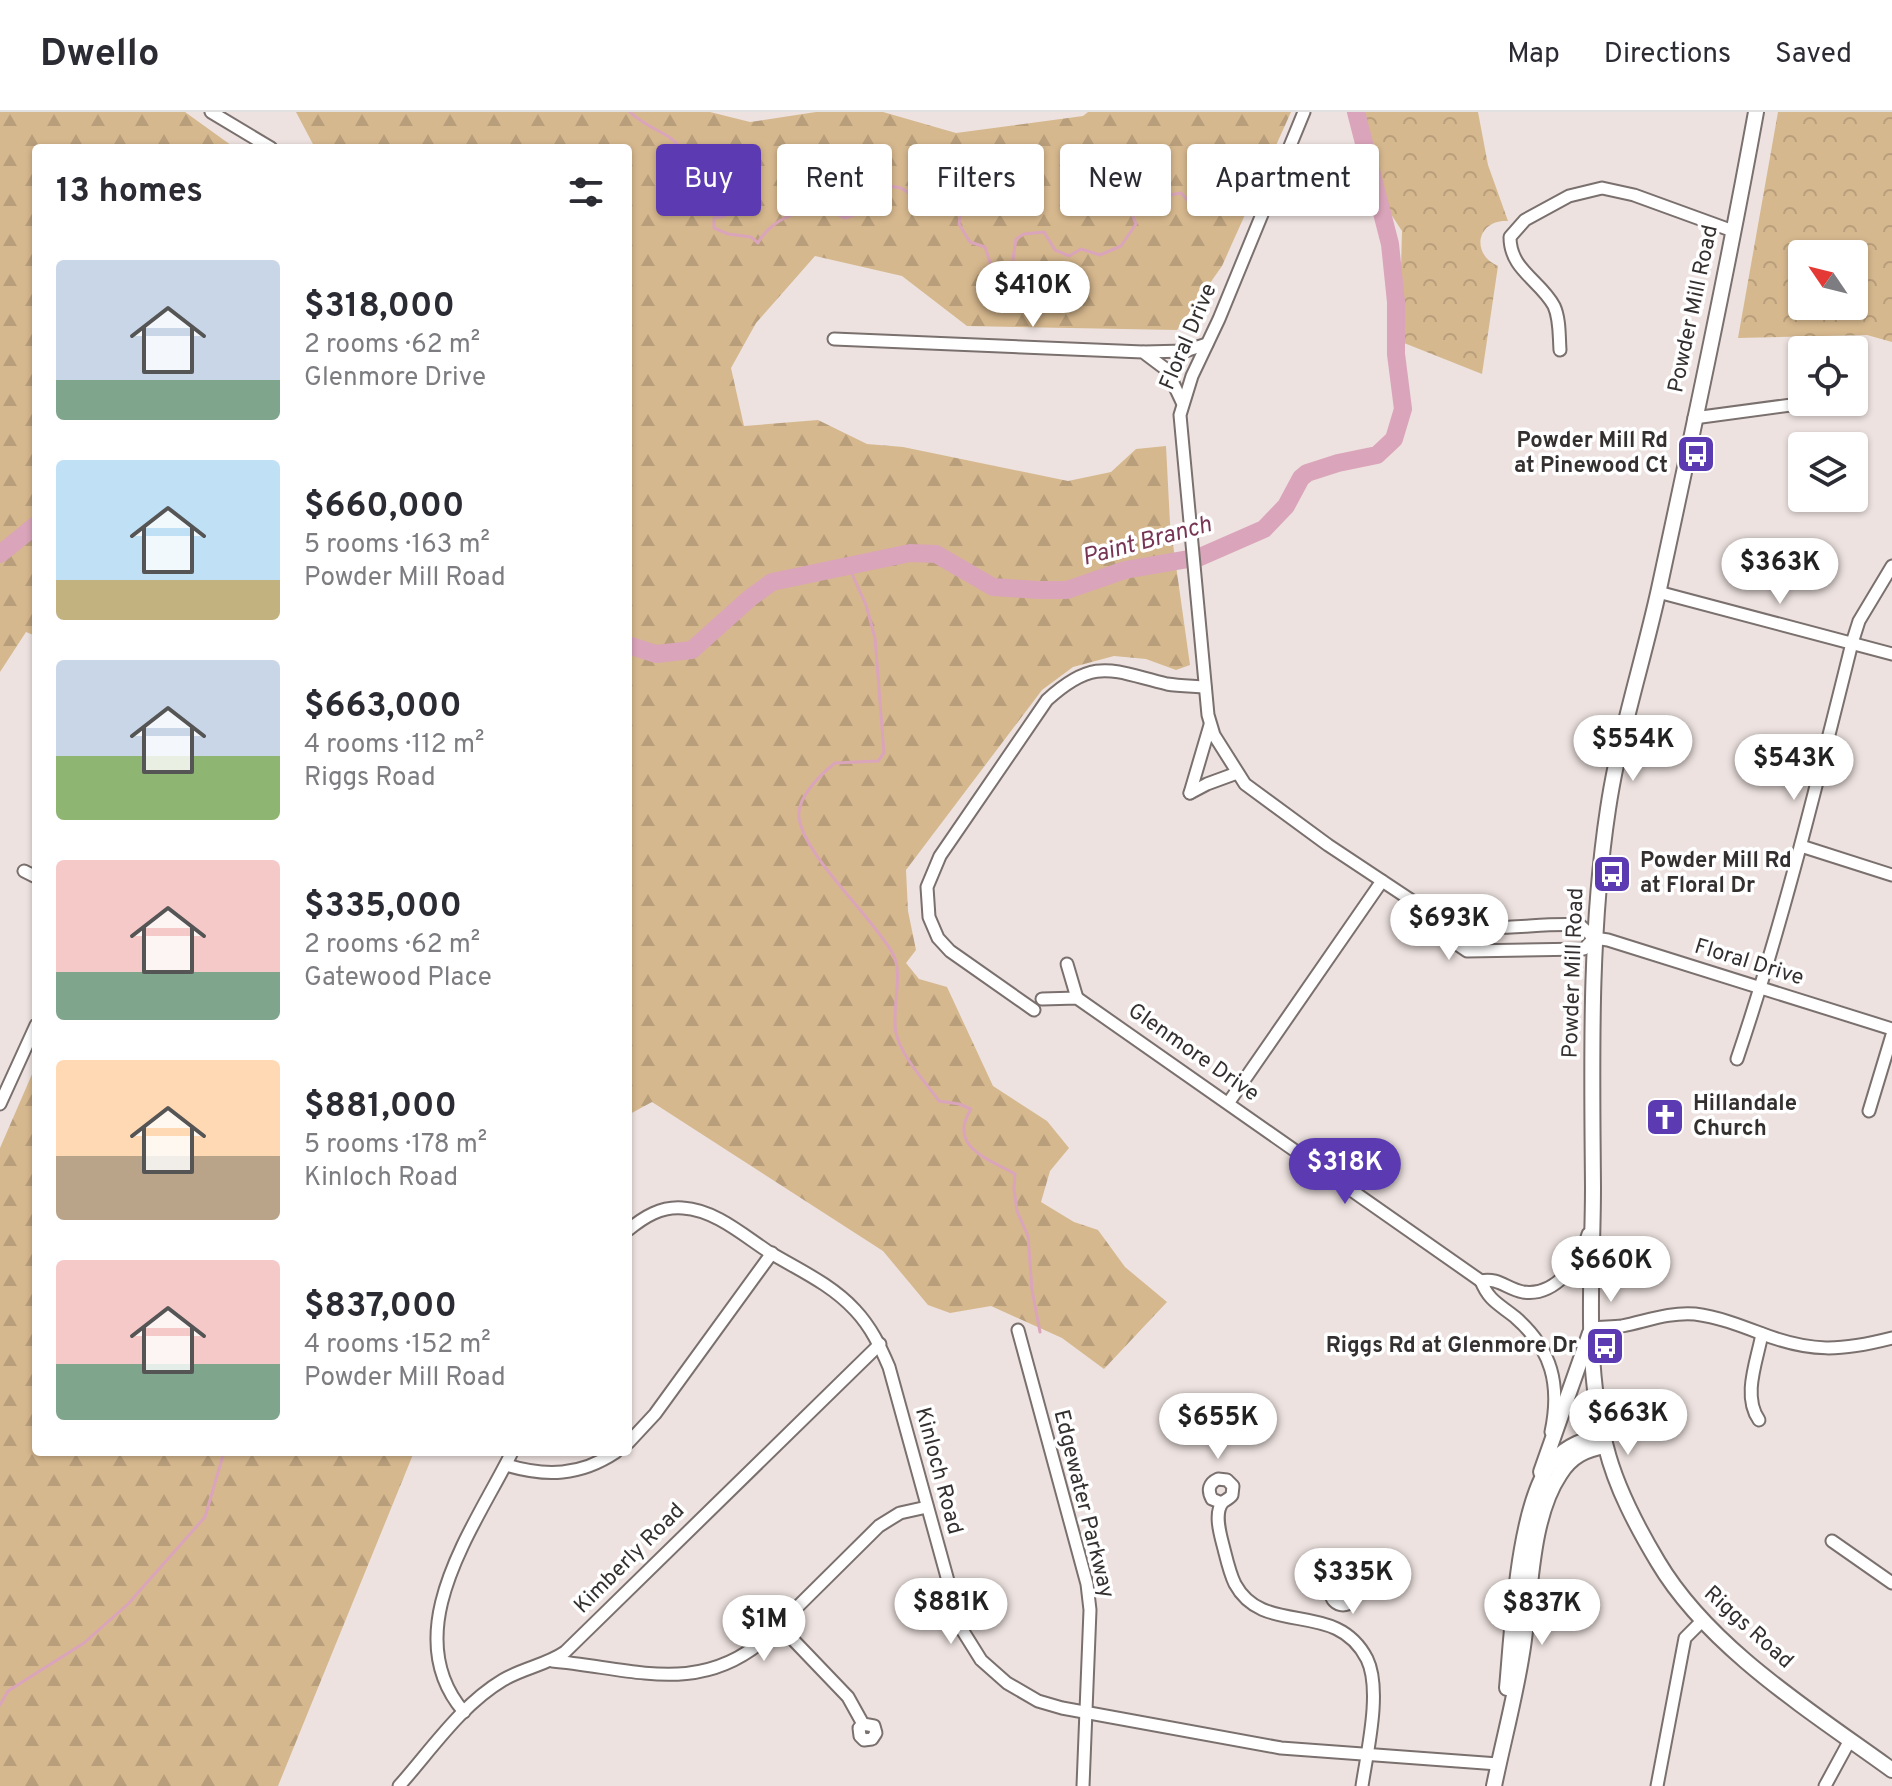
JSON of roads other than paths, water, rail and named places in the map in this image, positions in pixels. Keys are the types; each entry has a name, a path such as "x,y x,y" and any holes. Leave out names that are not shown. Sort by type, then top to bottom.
{"main road":[{"name":"Powder Mill Road","path":"1604,1440 1592,1328 1594,938 1609,804 1658,592 1756,112"},
{"path":"1498,1764 1520,1561 1545,1457 1592,1328"},
{"path":"1530,1515 1540,1484 1552,1462 1583,1440 1604,1440"},
{"path":"1494,1786 1522,1654 1539,1531 1551,1490 1560,1472 1574,1457 1604,1440"},
{"name":"Riggs Road","path":"1604,1440 1625,1500 1649,1547 1673,1585 1702,1621 1747,1661 1892,1770"}],"street":[{"path":"211,112 264,144"},
{"name":"Floral Drive","path":"1304,112 1182,402 1180,432 1210,724 1237,773 1245,784 1441,920 1455,925 1496,928 1580,925 1594,938 1892,1029"},
{"path":"1560,350 1559,321 1553,305 1513,256 1510,237 1525,220 1569,196 1602,188 1634,195 1733,231"},
{"path":"834,339 1143,352 1185,351 1207,344"},
{"path":"1143,352 1167,370 1182,402"},
{"path":"1694,418 1788,405"},
{"path":"1737,1059 1761,988 1801,846 1852,643 1859,621 1892,566"},
{"path":"1658,592 1892,654"},
{"path":"1034,1010 950,951 938,938 929,917 927,887 940,856 1047,700 1070,682 1089,672 1107,670 1132,672 1169,684 1205,687"},
{"path":"1210,724 1190,793 1237,773"},
{"path":"1801,846 1892,875"},
{"path":"24,871 32,875"},
{"path":"1229,1102 1382,881"},
{"name":"Floral Drive","path":"1421,907 1439,932 1467,951 1584,949 1594,938"},
{"path":"1042,999 1077,998 1067,964"},
{"name":"Glenmore Drive","path":"1077,998 1481,1281"},
{"path":"0,1104 32,1034"},
{"path":"1869,1111 1892,1035"},
{"name":"Kinloch Road","path":"632,1227 654,1212 681,1208 698,1210 719,1219 846,1300 864,1319 880,1344 895,1388 958,1619 981,1660 1022,1693 1038,1701 1087,1713 1281,1748 1498,1764"},
{"path":"1545,1457 1552,1425 1555,1385 1548,1358 1525,1326 1488,1297 1481,1281 1492,1279 1521,1292 1539,1293 1555,1284 1581,1255 1593,1214"},
{"path":"632,1439 655,1414 772,1253"},
{"path":"1592,1328 1623,1326 1662,1315 1680,1314 1728,1321 1803,1346 1829,1349 1849,1348 1892,1338"},
{"name":"Edgewater Parkway","path":"1018,1330 1087,1584 1090,1610 1083,1786"},
{"path":"1759,1420 1752,1410 1750,1396 1762,1334"},
{"name":"Kimberly Road","path":"399,1786 464,1712 505,1679 552,1661 565,1652 880,1344"},
{"path":"464,1712 449,1691 441,1672 437,1623 448,1577 510,1456"},
{"path":"506,1465 528,1472 558,1474 585,1468 608,1456"},
{"path":"1222,1503 1218,1517 1228,1565 1235,1585 1246,1599 1268,1613 1330,1624 1345,1631 1366,1656 1373,1677 1362,1786"},
{"path":"552,1661 662,1675 701,1673 736,1660 779,1625 879,1526 900,1513 927,1507"},
{"path":"1832,1541 1892,1583"},
{"path":"1330,1624 1341,1605"},
{"path":"1657,1786 1685,1638 1702,1621"},
{"path":"779,1625 848,1697 863,1724"},
{"path":"1825,1786 1850,1740"}],"waterway":[{"path":"630,112 676,142 681,149 686,164 686,180 681,196 690,203 700,197 723,198 732,208 725,216 714,218 714,228 728,234 751,237 758,243 774,225 796,214 821,211 845,218 857,214 848,199 850,190 878,194 890,186 901,188 923,202 933,201 943,190 953,190 963,201 959,224 970,242 985,247 991,265 999,273 1011,273 1016,239 1024,234 1044,232 1055,250 1069,256 1081,249 1100,255 1121,246 1136,224 1127,203 1181,193 1187,199"},
{"name":"Paint Branch","path":"632,646 656,654 692,650 772,582 910,553 936,554 993,587 1038,590 1067,590 1125,570 1200,557 1264,529 1286,506 1307,473 1377,455 1394,439 1403,409 1396,354 1396,302 1390,244 1356,112"},
{"name":"Paint Branch","path":"0,554 32,528"},
{"path":"848,565 866,605 875,638 884,753 878,761 835,763 805,795 799,818 813,850 893,954 897,972 896,1033 909,1060 939,1101 971,1109 964,1133 974,1150 1015,1174 1017,1211 1028,1236 1032,1290 1040,1332"},
{"path":"0,1705 8,1691 84,1643 128,1604 205,1517 223,1456"}],"place":[{"name":"Powder Mill Rd at Pinewood Ct","path":"1696,454"},
{"name":"Powder Mill Rd at Floral Dr","path":"1612,874"},
{"name":"Hillandale Church","path":"1665,1117"},
{"name":"Riggs Rd at Glenmore Dr","path":"1605,1346"}]}
